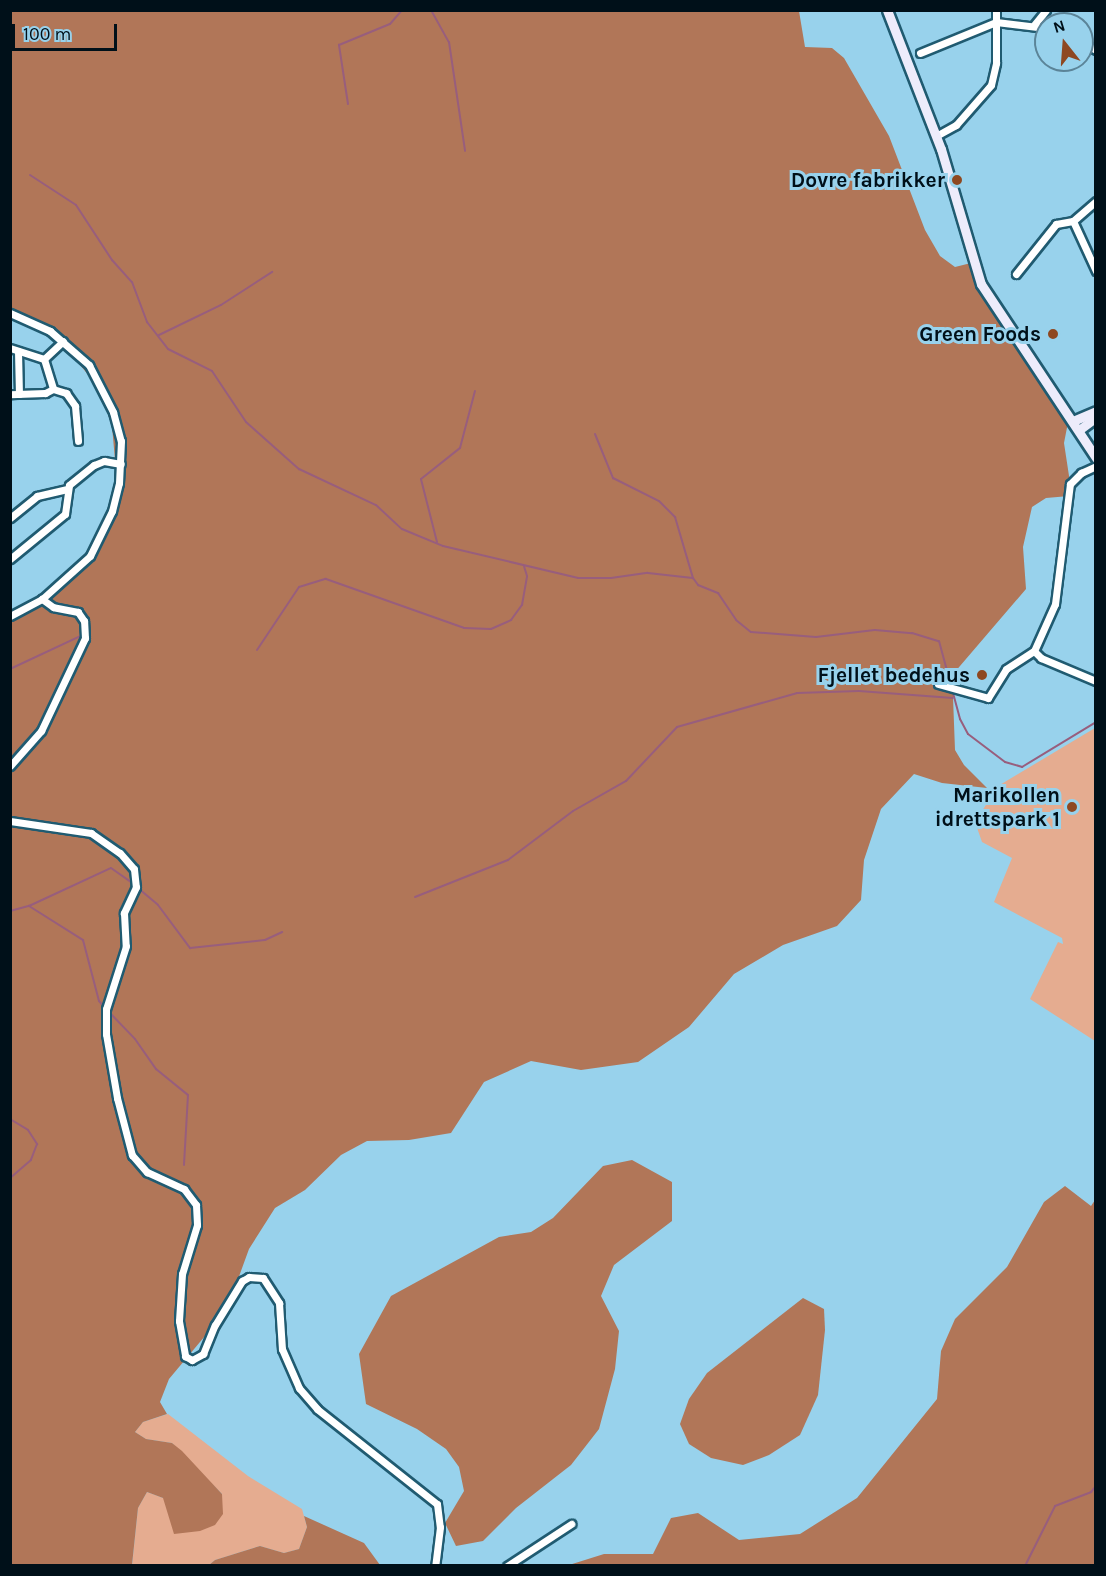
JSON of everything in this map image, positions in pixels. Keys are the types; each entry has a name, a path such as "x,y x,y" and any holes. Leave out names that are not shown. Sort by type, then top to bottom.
{"main road":[{"path":"887,10 936,136 981,284 1079,430 1095,458"},
{"path":"1073,421 1095,411"},
{"path":"1079,430 1095,417"}],"street":[{"path":"936,136 956,125 990,85 996,63 996,10"},
{"path":"920,52 996,22 1034,25"},
{"path":"1016,274 1056,224 1073,220 1095,201"},
{"path":"1073,220 1095,272"},
{"path":"10,313 38,324 63,341 89,365 106,396 121,441 120,464 112,512 90,556 42,599 10,616"},
{"path":"44,359 63,341"},
{"path":"19,394 14,350 44,359"},
{"path":"44,359 53,389"},
{"path":"10,394 45,393 53,389 66,393 75,406 78,441"},
{"path":"10,518 37,496 67,489 94,465 104,461 120,464"},
{"path":"938,684 988,698 1006,669 1034,651 1055,604 1070,484 1081,473 1095,466"},
{"path":"10,559 64,514 67,489"},
{"path":"10,766 41,731 85,638 84,621 78,612 53,607 42,599"},
{"path":"1034,651 1041,658 1095,681"},
{"path":"10,820 91,833 120,854 134,869 136,887 124,913 125,952 108,1001 105,1026 117,1098 132,1155 147,1172 184,1190 196,1205 196,1225 184,1263 181,1296 185,1356 192,1360 203,1354 215,1325 242,1281 249,1277 263,1278 279,1303 282,1349 299,1388 317,1409 437,1504 440,1527 435,1566"},
{"path":"507,1566 571,1524"}],"shaded area":[{"path":"11,11 799,11 805,47 832,48 844,58 889,136 925,230 940,256 955,267 975,262 983,283 1071,407 1064,443 1071,489 1069,496 1046,498 1032,507 1023,547 1026,589 954,673 959,687 953,697 955,750 964,765 987,788 942,783 914,774 881,809 864,860 861,900 837,926 783,945 734,974 689,1027 638,1062 581,1070 531,1061 484,1082 451,1133 409,1140 367,1141 341,1155 305,1190 275,1208 249,1249 233,1293 205,1336 169,1379 160,1402 167,1414 143,1422 135,1432 146,1439 172,1443 182,1451 222,1494 223,1514 215,1525 200,1531 174,1534 163,1498 147,1492 138,1508 132,1565 11,1565 11,612 62,581 83,560 105,528 117,483 112,426 99,388 57,337 39,322 11,309"},
{"path":"1095,728 1095,1041 1030,999 1058,942 1063,944 1062,938 994,902 1012,858 982,842 975,822 998,786"},
{"path":"632,1160 672,1182 672,1221 614,1265 601,1296 619,1331 615,1369 599,1429 571,1465 516,1508 483,1541 456,1546 445,1523 464,1491 459,1467 446,1449 417,1429 366,1404 359,1354 391,1296 499,1237 531,1232 553,1218 603,1166"},
{"path":"1065,1186 1091,1206 1095,1200 1095,1565 569,1565 604,1554 653,1554 671,1518 698,1513 739,1540 800,1534 857,1498 937,1399 941,1351 955,1319 1007,1267 1044,1202"},
{"path":"803,1298 824,1309 825,1330 818,1395 800,1435 769,1455 743,1465 711,1458 689,1444 680,1424 689,1399 707,1373"},
{"path":"168,1414 248,1476 302,1509 307,1527 299,1549 284,1553 260,1546 215,1560 209,1565 132,1566 138,1508 147,1492 163,1498 222,1494 172,1443 146,1439 135,1432 143,1422"},
{"path":"304,1516 364,1543 380,1565 209,1565 215,1560 260,1546 284,1553 299,1549 307,1527"}],"waterway":[{"path":"348,104 339,45 390,24 402,10"},
{"path":"431,10 449,42 465,151"},
{"path":"30,175 76,205 112,260 132,282 147,322 168,349 212,371 246,422 299,469 376,505 402,529 443,546 578,578 611,578 648,573 693,578 698,585 718,593 736,620 751,632 816,637 875,630 912,633 939,641 960,719 968,734 1005,762 1022,767 1096,722"},
{"path":"159,335 221,305 272,272"},
{"path":"437,542 421,479 460,448 475,391"},
{"path":"595,434 613,478 659,501 675,517 693,578"},
{"path":"257,650 299,587 326,579 464,628 491,629 511,620 522,605 527,576 524,566"},
{"path":"10,669 89,632"},
{"path":"415,897 508,860 573,811 626,781 677,727 797,693 859,691 953,698"},
{"path":"10,911 29,906 111,868 134,884"},
{"path":"138,888 158,905 190,948 265,940 282,932"},
{"path":"29,906 83,940 99,1001 105,1008"},
{"path":"109,1012 135,1039 156,1069 188,1095 184,1165"},
{"path":"10,1119 28,1130 37,1144 31,1160 10,1178"},
{"path":"1096,1199 1096,1231"},
{"path":"1096,1362 1096,1413"},
{"path":"1025,1566 1055,1506 1091,1492 1096,1486"}],"place":[{"name":"Dovre fabrikker","path":"957,180"},
{"name":"Green Foods","path":"1053,334"},
{"name":"Fjellet bedehus","path":"982,675"},
{"name":"Marikollen idrettspark 1","path":"1072,807"}]}
